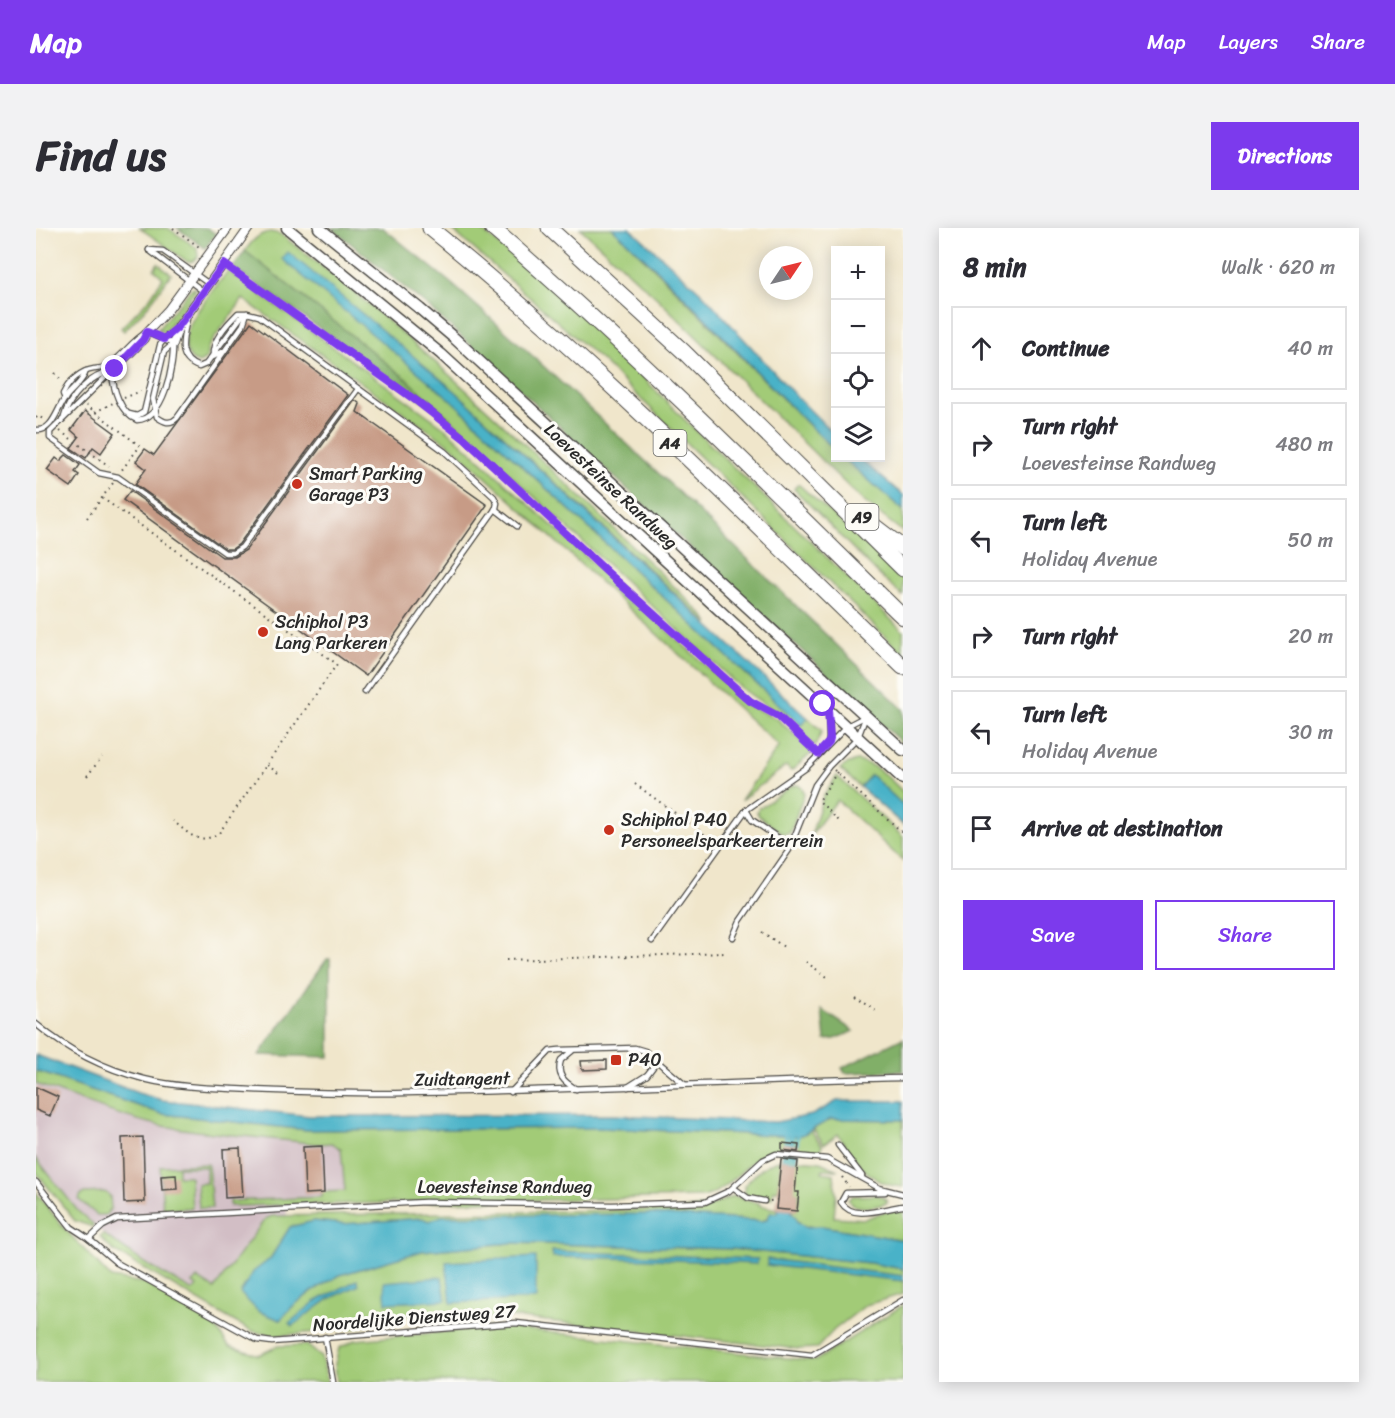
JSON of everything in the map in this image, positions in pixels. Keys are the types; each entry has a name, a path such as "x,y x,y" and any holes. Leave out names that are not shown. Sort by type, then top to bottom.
{"highway":[{"name":"A4","path":"430,228 475,264 579,357 903,667"},
{"name":"A4","path":"492,228 553,281 672,392 903,617"},
{"path":"549,228 684,352 903,569"},
{"name":"A9","path":"820,485 903,548"}],"street":[{"path":"125,358 168,310 228,228"},
{"path":"173,344 177,328 249,228"},
{"name":"Loevesteinse Randweg","path":"287,228 441,354 903,779"},
{"name":"Loevesteinse Randweg","path":"319,228 453,338 903,750"}],"lane":[{"path":"204,292 149,250 163,251 209,284"},
{"path":"188,313 182,345 185,358 199,367 224,351"},
{"path":"213,357 213,345 238,314 247,313 259,316 444,451 494,497 497,503 495,509 364,692"},
{"path":"173,344 164,352 153,399 157,417 169,423 175,420 246,320 247,313"},
{"path":"126,414 141,415 146,408 160,345 177,328"},
{"path":"64,399 63,394 80,373 103,369 138,337 147,332 173,344"},
{"path":"112,372 113,384 126,414 133,419 148,418 163,399 173,344"},
{"path":"36,430 44,430 64,418 125,358"},
{"path":"86,371 84,377 64,399 49,433 51,439 99,473 118,476 225,553 233,553 242,548 358,389"},
{"path":"64,418 66,408 81,390 93,379 112,372"},
{"path":"495,509 517,526"},
{"path":"828,710 829,742"},
{"path":"652,942 746,810 806,768 847,726 866,716"},
{"path":"733,937 740,921 789,850 815,785 858,737 866,716"},
{"path":"746,810 752,820 783,843 793,841"},
{"name":"Zuidtangent","path":"36,1024 68,1047 114,1070 188,1087 350,1094 511,1092 684,1084 903,1078"},
{"path":"511,1092 550,1051 635,1048 652,1057 684,1084"},
{"path":"574,1050 566,1054 559,1066 565,1082 577,1089"},
{"path":"628,1087 650,1071 653,1067 652,1057"},
{"path":"838,1145 861,1175 879,1188"},
{"name":"Loevesteinse Randweg","path":"89,1239 103,1226 117,1219 425,1202 612,1205 705,1202 734,1188 768,1157 781,1154 817,1157 837,1163 879,1188 903,1194"},
{"name":"Noordelijke Dienstweg 27","path":"36,1182 71,1227 117,1263 257,1340 272,1342 516,1323 812,1355 903,1300"},
{"path":"734,1188 748,1198 764,1201"},
{"path":"891,1192 851,1192 846,1193 841,1202 844,1208 860,1214 903,1206"},
{"path":"325,1337 333,1382"}],"path":[{"path":"173,228 210,254"},
{"path":"224,264 418,402 465,439 608,573 750,701 778,716 818,754"},
{"path":"55,373 68,386"},
{"path":"95,412 140,391 149,393"},
{"path":"82,400 140,446 87,518"},
{"path":"37,416 118,476"},
{"path":"102,498 337,664 219,834 200,840 173,821"},
{"path":"299,644 303,639"},
{"path":"87,776 102,757"},
{"path":"267,765 281,775"},
{"path":"830,766 903,833"},
{"path":"837,772 819,801 840,822"},
{"path":"635,784 720,846"},
{"path":"762,932 784,947"},
{"path":"506,960 726,952"},
{"path":"806,962 830,979"},
{"path":"854,996 876,1011"},
{"path":"837,1173 846,1181 851,1192"}],"shaded area":[{"path":"36,1084 139,1120 160,1125 318,1144 332,1143 341,1149 345,1191 322,1192 322,1197 231,1202 231,1206 286,1205 287,1215 265,1219 214,1289 197,1286 194,1291 146,1264 107,1237 78,1211 36,1158","holes":["208,1165 211,1208 206,1183 206,1167 177,1167 177,1176 190,1176 192,1208 163,1209 161,1166"]}],"green space":[{"path":"140,228 168,228 197,248 198,257 188,262"},
{"path":"177,228 207,228 216,234 205,248"},
{"path":"332,228 383,228 452,284 524,348 669,483 903,709 903,744 431,309"},
{"path":"450,228 479,228 575,308 683,418 903,631 903,654 601,360"},
{"path":"580,228 612,228 619,234 831,446 831,462 848,462 903,510 903,532 862,500 658,299"},
{"path":"271,232 280,234 402,333 589,504 705,617 709,624 455,391 288,253 283,258 449,398 801,725 808,718 822,731 815,746 780,715 741,688 409,381 245,251 256,238"},
{"path":"245,251 409,381 451,420 233,268"},
{"path":"158,263 171,274 148,306 124,331 121,328 149,299 163,278 154,269"},
{"path":"228,271 445,428 737,694 754,708 777,719 813,752 791,771 786,766 741,800 779,746 455,449 243,299 208,347 206,359 199,363 192,360 186,350 189,326"},
{"path":"192,288 195,288 195,291 164,333 158,329"},
{"path":"798,484 903,577 903,596 877,573 794,489"},
{"path":"857,761 877,768 893,782 903,792 903,805 871,775 860,787 840,769"},
{"path":"837,776 903,837 903,861 837,800 811,835 823,797"},
{"path":"798,785 803,789 804,794 790,833 783,834 757,812 758,809 792,786"},
{"path":"327,959 330,959 330,1057 259,1055"},
{"path":"822,1010 854,1031 835,1039 825,1040"},
{"path":"903,1038 903,1071 845,1073 842,1068"},
{"path":"36,1071 162,1114 307,1130 600,1128 798,1136 830,1119 903,1120 903,1187 881,1182 864,1170 838,1134 824,1144 814,1130 812,1132 822,1145 820,1151 798,1149 797,1160 820,1162 838,1170 823,1169 822,1172 834,1174 836,1195 834,1217 865,1219 883,1212 903,1210 903,1240 822,1226 803,1226 792,1214 792,1210 797,1210 799,1193 791,1192 781,1160 783,1143 782,1148 760,1156 724,1187 703,1197 230,1206 230,1201 322,1197 322,1192 345,1191 341,1149 332,1143 318,1144 218,1134 142,1121 36,1084"},
{"path":"36,1158 78,1211 93,1224 93,1227 75,1221 36,1172"},
{"path":"781,1160 778,1190 773,1190 772,1198 759,1197 759,1199 745,1194 744,1186 756,1173 771,1163"},
{"path":"208,1164 212,1208 199,1208 197,1184 206,1183 206,1167 178,1167 178,1176 190,1176 192,1208 163,1209 160,1166"},
{"path":"36,1192 62,1226 111,1278 144,1283 214,1325 229,1346 259,1355 278,1346 307,1345 321,1357 328,1382 36,1382"},
{"path":"105,1192 110,1196 111,1208 106,1215 97,1215 79,1200 84,1193"},
{"path":"878,1195 886,1199 887,1203 860,1207 848,1200 852,1196"},
{"path":"733,1196 777,1209 777,1213 771,1214 763,1221 720,1218 429,1221 422,1218 343,1224 314,1221 290,1227 270,1259 253,1273 280,1320 293,1306 314,1290 340,1275 422,1251 511,1243 732,1249 870,1263 903,1269 903,1294 866,1305 834,1330 817,1348 799,1349 512,1317 457,1322 418,1315 393,1315 359,1328 274,1336 252,1331 235,1322 112,1250 100,1237 103,1234 146,1264 193,1291 197,1286 193,1283 197,1278 214,1289 265,1219 272,1216 686,1209 713,1205"},
{"path":"903,1305 903,1382 337,1382 335,1364 339,1348 355,1340 501,1327 815,1361"}],"water":[{"path":"612,228 630,228 702,293 831,431 831,446 779,395"},
{"path":"288,252 455,391 808,718 801,725 449,398 282,259"},
{"path":"848,462 864,462 903,495 903,510"},
{"path":"871,775 903,805 903,825 860,787"},
{"path":"36,1055 162,1100 310,1116 613,1115 776,1122 812,1115 837,1101 903,1101 903,1120 831,1119 798,1136 600,1128 307,1130 162,1114 36,1071"},
{"path":"777,1209 792,1210 798,1222 805,1227 822,1226 903,1240 903,1269 870,1263 732,1249 511,1243 422,1251 340,1275 314,1290 293,1306 280,1320 258,1311 240,1293 253,1272 270,1259 290,1227 314,1221 343,1224 422,1218 429,1221 442,1216 650,1214 763,1221 771,1212 777,1213"},
{"path":"552,1251 758,1259 757,1264 553,1257"},
{"path":"536,1257 536,1299 451,1303 446,1262"},
{"path":"767,1259 903,1276 903,1281 767,1265"},
{"path":"442,1277 446,1300 386,1303 384,1282"},
{"path":"357,1280 359,1285 329,1299 292,1326 289,1323 315,1302"}],"building":[{"path":"251,322 348,395 239,544 232,549 226,549 135,484 146,469 136,461 145,449 154,455"},
{"path":"355,400 360,404 357,412 487,505 366,676 123,500 130,491 222,557 235,557 246,550"},
{"path":"85,411 115,433 101,453 93,447 86,458 71,448 79,437 71,430"},
{"path":"66,455 80,465 75,472 79,475 71,487 47,470 56,458 60,461"},
{"path":"607,1060 607,1069 582,1070 581,1061"},
{"path":"36,1087 58,1097 50,1116 36,1110"},
{"path":"143,1137 145,1202 124,1203 122,1138"},
{"path":"782,1143 799,1145 798,1152 782,1150"},
{"path":"322,1146 324,1193 305,1194 303,1147"},
{"path":"240,1148 243,1197 225,1198 223,1149"},
{"path":"781,1159 798,1161 795,1192 799,1192 797,1211 776,1209"},
{"path":"176,1175 177,1189 162,1190 161,1176"}],"waterway":[{"path":"783,1162 786,1135"},
{"path":"787,1162 790,1135"},
{"path":"791,1163 793,1136"},
{"path":"795,1163 798,1136"}],"place":[{"name":"Smart Parking Garage P3","path":"297,484"},
{"name":"Schiphol P3 Lang Parkeren","path":"263,632"},
{"name":"Schiphol P40 Personeelsparkeerterrein","path":"609,830"},
{"name":"P40","path":"616,1060"}],"route":[{"path":"115,369 143,340 147,332 164,339 177,328 224,264 418,402 465,439 608,573 750,701 778,716 818,754 830,738 828,710 823,704"}]}
